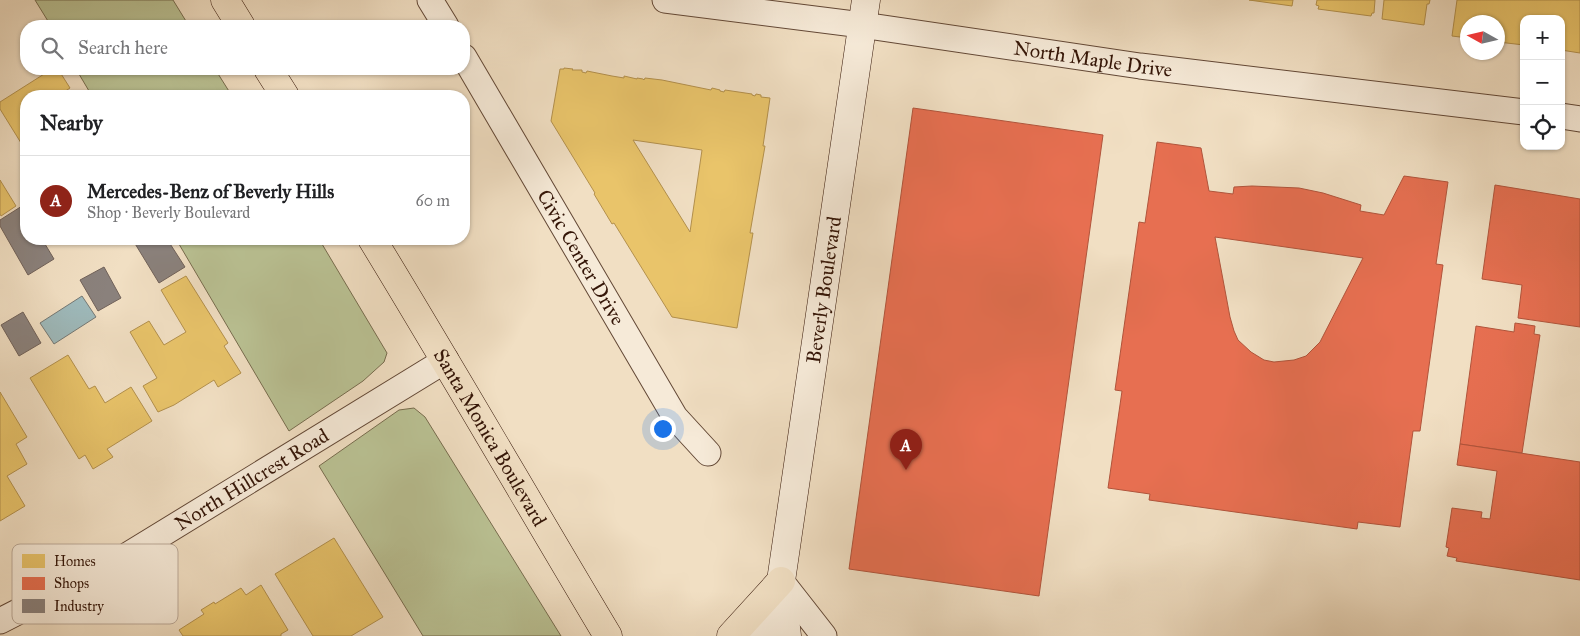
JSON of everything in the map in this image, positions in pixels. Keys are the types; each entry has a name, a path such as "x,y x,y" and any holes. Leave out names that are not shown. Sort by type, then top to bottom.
{"main road":[{"path":"225,0 237,20"},
{"name":"Beverly Boulevard","path":"758,636 781,581 864,13"},
{"path":"272,75 280,90"},
{"name":"Santa Monica Boulevard","path":"376,245 446,360 535,515 609,636"},
{"path":"730,636 781,581"},
{"name":"Beverly Boulevard","path":"781,581 787,636"}],"street":[{"path":"430,0 442,20"},
{"name":"North Maple Drive","path":"665,0 864,13 1140,66 1520,112"},
{"name":"Civic Center Drive","path":"470,67 675,417 708,453"},
{"path":"1565,117 1580,119"},
{"name":"North Hillcrest Road","path":"146,544 446,360"},
{"path":"781,581 805,636"},
{"path":"781,581 824,636"},
{"name":"North Hillcrest Road","path":"0,621 12,615"}],"green space":[{"path":"35,0 173,0 185,20 47,20"},
{"path":"80,75 219,75 228,90 88,90"},
{"path":"180,245 323,245 387,353 384,362 363,381 289,431"},
{"path":"414,408 425,417 561,636 423,636 319,466 399,410"}],"water":[{"path":"82,296 96,317 54,344 40,323"}],"building: Homes":[{"path":"1249,0 1293,0 1292,6"},
{"path":"1317,0 1375,0 1374,13 1371,16 1318,9 1319,6 1316,5"},
{"path":"1384,0 1430,0 1429,4 1427,4 1424,25 1382,19"},
{"path":"1457,0 1580,0 1580,53 1565,51 1565,15 1520,15 1520,45 1505,43 1505,15 1460,15 1460,37 1452,36"},
{"path":"560,69 582,70 582,72 586,73 587,71 624,78 624,76 644,80 645,78 662,80 711,90 712,88 724,92 725,90 755,96 756,94 761,95 761,97 770,98 763,146 765,146 750,233 753,233 737,328 672,317 614,223 612,224 551,121","holes":["633,140 702,150 690,232"]},
{"path":"43,75 62,75 70,88 67,90 20,90 20,141 0,109 0,102"},
{"path":"0,180 16,206 1,216 0,214"},
{"path":"186,276 228,343 224,346 241,373 218,387 214,380 174,405 158,412 143,386 157,378 130,332 149,321 164,345 186,332 161,290"},
{"path":"68,355 89,389 95,386 105,403 131,387 152,421 107,449 113,457 93,469 85,455 79,459 30,378"},
{"path":"0,392 27,437 16,444 27,464 7,476 25,506 0,521"},
{"path":"334,538 383,617 351,636 313,636 275,574"},
{"path":"261,585 288,630 281,634 281,636 183,636 179,630 204,614 201,610 214,602 215,604 241,588 246,595"}],"building: Shops":[{"path":"913,108 1103,135 1039,596 849,569"},
{"path":"1157,142 1201,148 1209,191 1233,194 1234,187 1299,188 1323,193 1361,205 1360,211 1384,215 1404,176 1448,182 1436,264 1443,265 1420,431 1413,431 1400,527 1358,522 1357,529 1149,500 1150,494 1108,488 1122,391 1115,390 1139,222 1145,223","holes":["1215,237 1363,258 1320,342 1306,356 1294,360 1274,362 1264,360 1251,352 1238,340 1230,317"]},
{"path":"1495,185 1580,199 1580,327 1518,318 1522,285 1482,279"},
{"path":"1515,323 1535,326 1534,334 1540,335 1522,453 1460,444 1476,326 1514,332"},
{"path":"1460,444 1580,462 1580,580 1456,561 1457,558 1447,556 1449,548 1446,547 1452,508 1482,512 1481,518 1490,519 1497,471 1457,465"}],"building: Industry":[{"path":"20,207 20,245 46,245 54,259 28,275 0,226 0,220"},
{"path":"136,245 171,245 185,267 159,283"},
{"path":"104,267 121,298 98,311 80,280"},
{"path":"23,312 41,343 19,356 1,325"}],"place":[{"name":"Mercedes-Benz of Beverly Hills","path":"906,470"}]}
